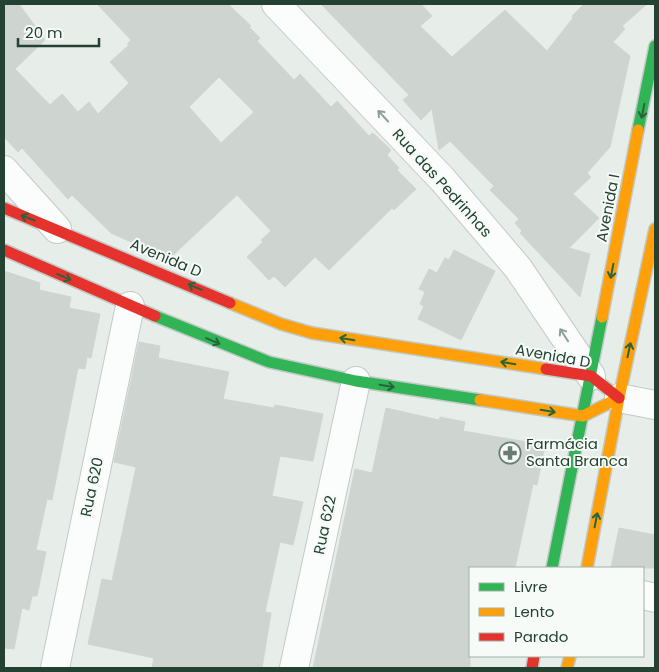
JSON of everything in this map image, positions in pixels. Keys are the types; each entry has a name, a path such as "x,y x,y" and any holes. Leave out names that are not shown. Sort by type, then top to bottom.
{"street":[{"name":"Rua das Pedrinhas","path":"276,4 443,180 518,268 591,376"},
{"name":"Avenida I","path":"552,567 655,46"},
{"path":"4,170 57,229"},
{"name":"Avenida D","path":"4,208 250,312 312,333 591,376 619,398"},
{"path":"587,567 619,398 655,229"},
{"path":"4,250 130,306 269,362 356,381 582,416 619,398 655,405"},
{"name":"Rua 620","path":"55,668 130,306"},
{"name":"Rua 622","path":"294,668 356,381"}],"building":[{"path":"4,4 19,4 45,40 15,69 50,105 62,94 78,112 89,102 98,114 129,83 110,62 129,45 127,44 131,40 97,4 228,4 251,26 249,27 260,38 257,41 294,80 300,74 331,107 337,101 369,136 373,133 391,150 387,155 399,168 397,170 416,189 394,210 392,208 329,270 315,257 285,287 274,276 269,280 247,257 263,242 261,240 271,231 237,195 169,259 111,233 72,195 68,199 22,148 18,152 4,137","holes":["219,77 254,112 221,143 189,107"]},
{"path":"321,4 421,4 432,16 420,26 452,57 505,10 547,51 573,18 572,16 584,4 647,4 622,26 625,29 613,42 630,56 610,147 587,173 591,177 573,194 599,218 569,248 590,254 580,297 520,233 522,231 515,223 519,219 490,190 494,186 450,141 439,150 432,109 421,120 403,100 409,95"},
{"path":"454,250 495,271 461,340 418,319 424,306 420,304 425,292 419,289 429,269 437,273 445,258 449,260"},
{"path":"4,271 40,283 39,290 71,297 69,308 100,314 91,358 87,357 85,369 78,368 52,500 47,499 36,550 46,552 37,596 32,596 29,610 22,608 14,649 4,648"},
{"path":"139,342 160,346 158,358 229,372 223,399 274,408 275,405 323,414 313,461 280,456 272,496 303,502 293,545 280,542 265,612 271,613 262,668 152,668 154,658 88,644 102,579 112,581 136,467 114,462"},
{"path":"386,408 439,420 440,417 465,422 463,431 545,445 537,485 533,484 515,567 469,567 470,668 313,668 355,469 372,473"},
{"path":"619,528 655,535 655,568 611,567"}],"traffic: fast":[{"path":"638,130 655,46"},
{"path":"155,316 269,362 356,381 480,400"},
{"path":"552,567 602,317"}],"traffic: slow":[{"path":"602,317 638,130"},
{"path":"587,567 619,398 655,229"},
{"path":"230,303 281,324 312,333 546,369"},
{"path":"480,400 583,416 619,398"},
{"path":"567,668 570,657"}],"traffic: jam":[{"path":"4,208 230,303"},
{"path":"4,250 155,316"},
{"path":"546,369 591,376 619,398"},
{"path":"532,668 534,657"}],"place":[{"name":"Farmácia Santa Branca","path":"510,453"}]}
